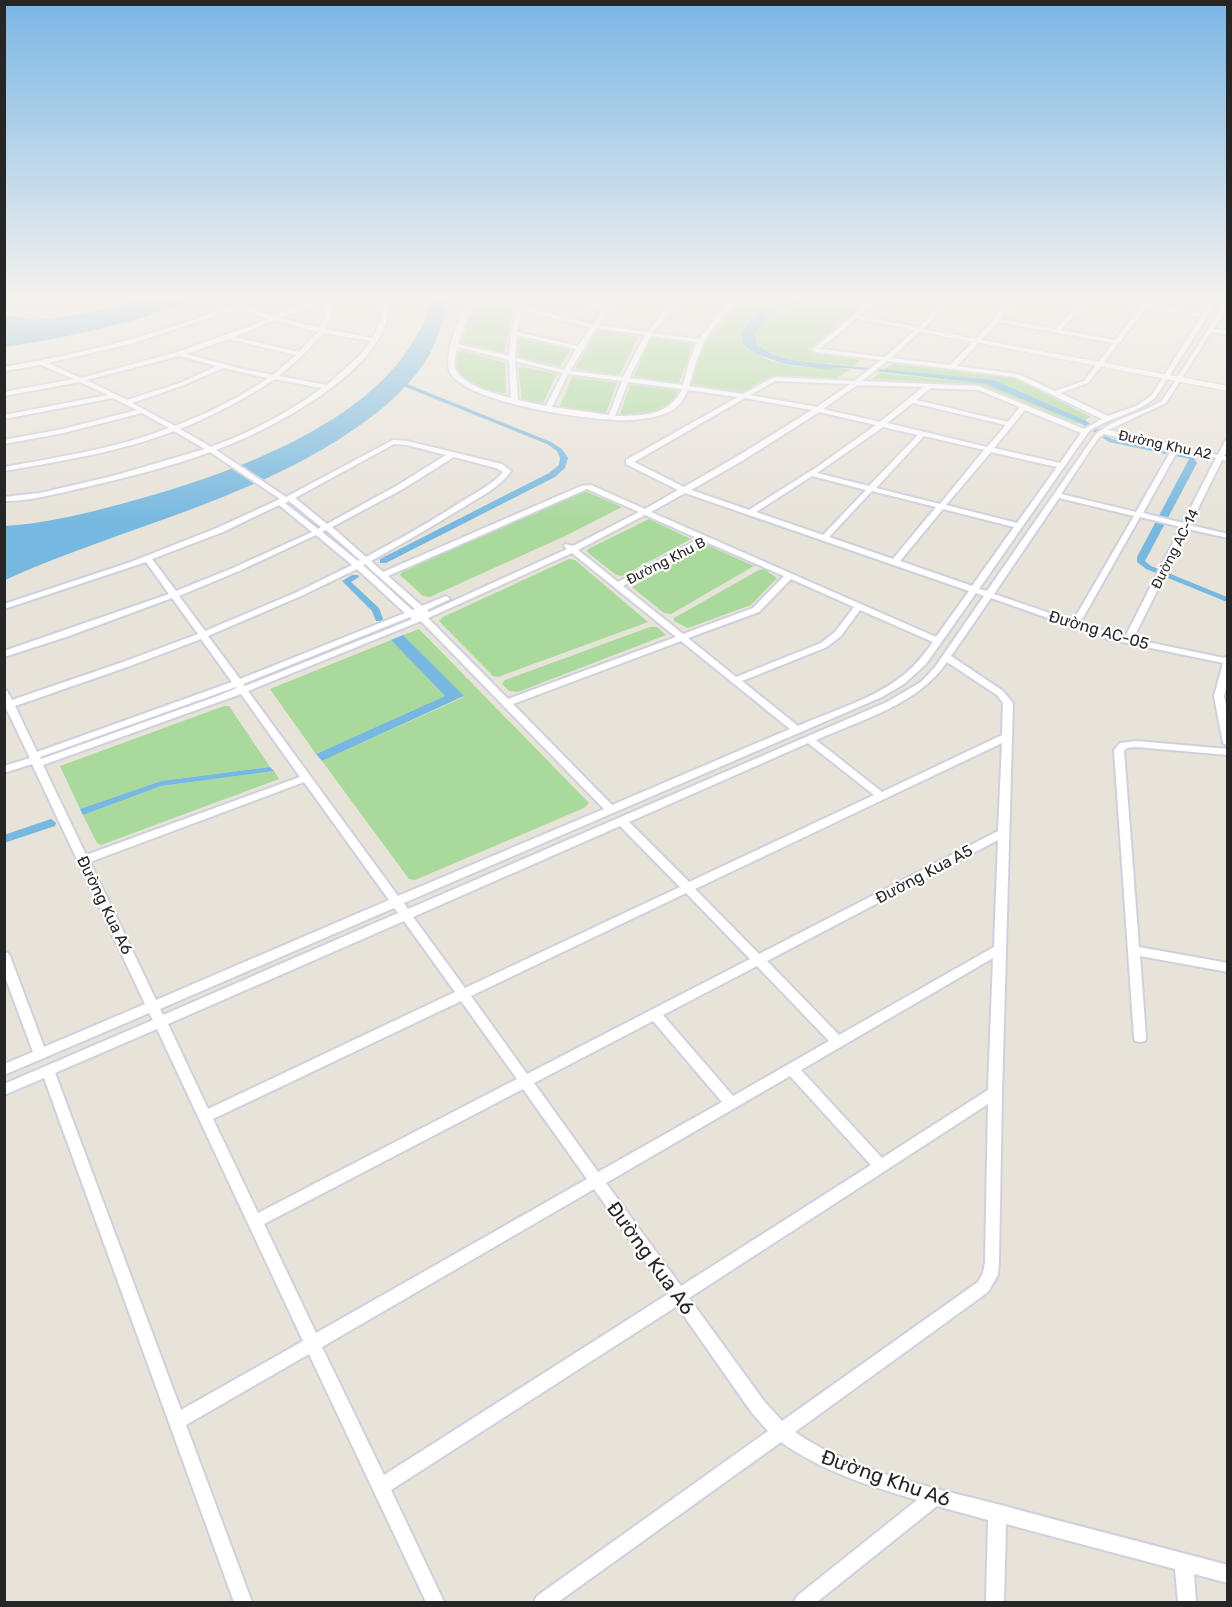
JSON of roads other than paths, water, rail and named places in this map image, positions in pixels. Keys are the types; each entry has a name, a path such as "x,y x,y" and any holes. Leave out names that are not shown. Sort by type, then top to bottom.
{"street":[{"path":"68,374 127,402 233,463 328,528 420,615"},
{"path":"4,394 103,374"},
{"path":"127,402 205,374"},
{"path":"253,374 328,387"},
{"path":"4,469 94,451 175,428 229,404 277,374"},
{"path":"4,499 83,485 168,463 210,449 278,418 328,387 343,374"},
{"path":"456,374 477,388 515,401 548,409 611,417 639,417 668,410 679,401 689,374"},
{"path":"512,374 515,401"},
{"path":"548,409 565,374"},
{"path":"579,374 684,387 813,408 1062,466"},
{"path":"611,417 627,374"},
{"path":"813,408 843,382 859,374"},
{"path":"4,770 239,686 420,615 568,546 680,489 856,382 863,374"},
{"path":"1002,374 1019,376 1106,418"},
{"path":"1055,393 1084,383 1092,374"},
{"path":"1151,374 1227,389"},
{"path":"4,1070 396,903 879,694 901,682 923,662 1062,466 1106,418 1149,401 1168,374"},
{"path":"4,1090 622,821 914,691 932,676 988,596 1057,495 1093,431 1159,405 1167,399 1183,374"},
{"name":"Đường Khu A2","path":"744,396 772,380 981,388 1093,431 1174,452 1224,458"},
{"path":"750,512 813,474 882,424 929,386"},
{"path":"4,417 115,396"},
{"name":"Đường AC-05","path":"744,396 629,461 631,465 680,489 1075,625 1128,641 1227,660"},
{"path":"912,401 1010,423"},
{"path":"895,562 1025,406"},
{"path":"4,442 143,411"},
{"path":"824,538 922,434"},
{"name":"Đường AC-14","path":"1128,641 1224,458 1227,441"},
{"path":"4,607 148,559 286,500 393,442 453,454 507,470 507,473 447,514 362,562 202,635 107,671 7,699"},
{"path":"1075,625 1174,452"},
{"path":"4,654 174,595 328,528 390,494 453,454"},
{"path":"813,474 1019,526"},
{"path":"383,575 583,487 591,487 707,538"},
{"path":"1057,495 1227,536"},
{"path":"286,500 319,532 383,575 610,810"},
{"name":"Đường Khu B","path":"797,729 618,586 707,538 938,641"},
{"path":"568,546 618,586"},
{"name":"Đường Kua A6","path":"148,559 758,1407 780,1431"},
{"path":"507,703 759,608 790,575"},
{"path":"735,680 824,645 838,634 859,606"},
{"path":"543,1602 986,1282 992,1262 995,1094 1008,736 1007,700 946,657"},
{"path":"1227,660 1219,696 1227,743"},
{"name":"Đường Kua A6","path":"7,699 435,1602"},
{"path":"206,1116 1008,736"},
{"path":"809,739 881,796"},
{"path":"1140,1037 1119,750 1124,745 1132,744 1227,753"},
{"path":"84,860 306,778"},
{"path":"622,821 838,1042"},
{"name":"Đường Kua A5","path":"758,960 1005,832"},
{"path":"176,1422 1000,949"},
{"path":"1135,951 1227,968"},
{"path":"4,956 41,1055"},
{"path":"256,1221 758,960"},
{"path":"655,1014 732,1104"},
{"path":"792,1069 881,1167"},
{"path":"48,1071 243,1602"},
{"path":"381,1487 995,1094"},
{"name":"Đường Khu A6","path":"780,1431 802,1447 829,1461 899,1487 1227,1574"},
{"path":"803,1602 935,1497"},
{"path":"995,1602 997,1514"},
{"path":"1184,1563 1187,1602"}],"water":[{"path":"389,374 416,374 378,412 304,460 221,498 47,562 5,580 4,526 63,518 107,508 158,494 240,466 320,427 356,403"},
{"path":"899,374 931,374 994,380 1085,420 1112,439 1194,458 1197,463 1145,561 1151,566 1227,597 1227,602 1146,569 1137,562 1137,557 1189,459 1109,442 1080,423 986,384"},
{"path":"403,635 464,696 322,761 316,754 445,696 391,640"},
{"path":"270,767 274,771 161,786 83,815 80,809 161,781"}],"waterway":[{"path":"383,561 552,475 562,466 564,458 560,450 549,443 395,381"},
{"path":"355,577 346,581 376,610 379,619"},
{"path":"4,839 51,823"}]}
